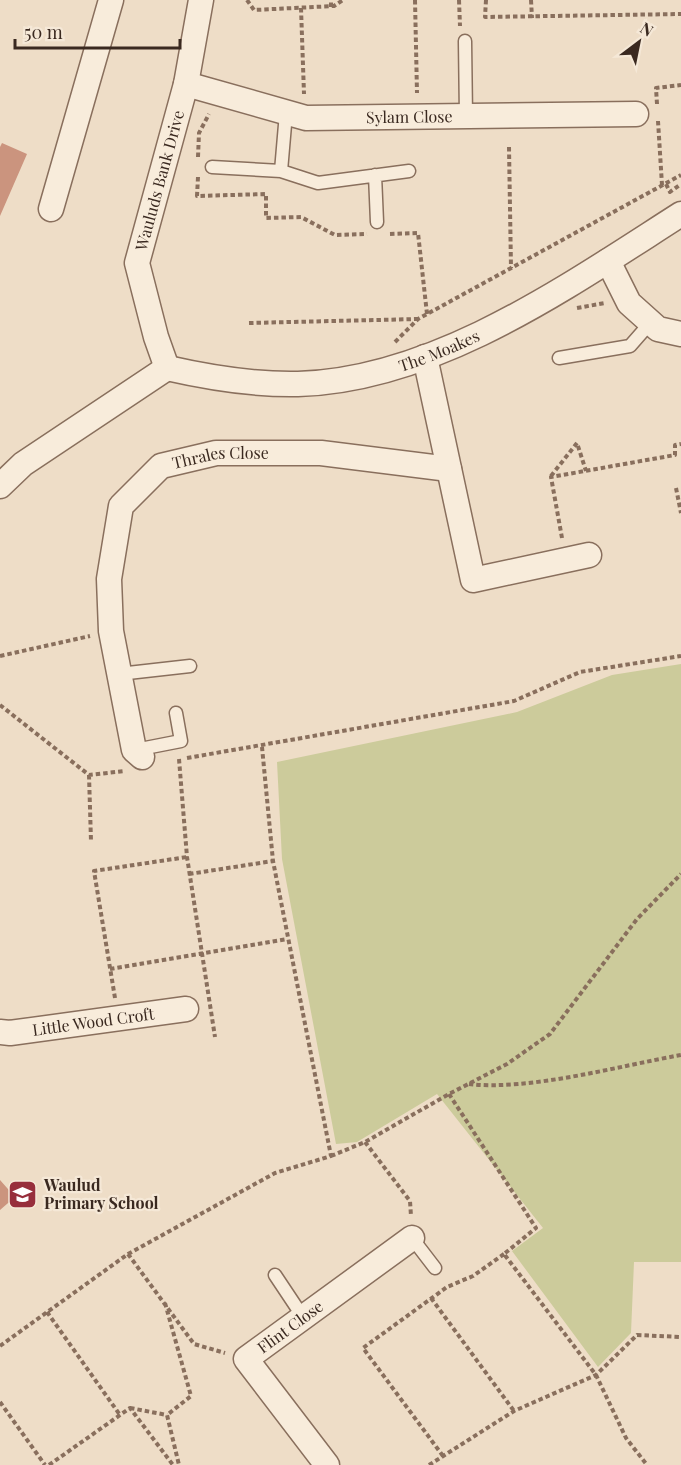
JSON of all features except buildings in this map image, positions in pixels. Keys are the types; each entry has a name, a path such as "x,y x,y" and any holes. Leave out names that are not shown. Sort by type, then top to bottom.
{"street":[{"path":"51,209 111,0"},
{"name":"Wauluds Bank Drive","path":"167,368 156,337 137,263 186,84 201,0"},
{"name":"Sylam Close","path":"186,84 306,118 636,114"},
{"name":"The Moakes","path":"167,368 244,383 299,384 341,380 392,367 425,357 475,336 608,261 681,214"},
{"path":"608,261 629,303 658,329 681,334"},
{"path":"425,357 473,580 578,558"},
{"path":"0,486 23,464 167,368"},
{"name":"Thrales Close","path":"138,754 111,631 109,579 121,506 161,466 216,453 321,453 449,469"},
{"name":"Little Wood Croft","path":"0,1032 10,1033 186,1009"},
{"name":"Flint Close","path":"327,1465 246,1359 412,1238"}],"lane":[{"path":"463,38 466,117"},
{"path":"281,171 286,113"},
{"path":"212,167 281,171 318,183 409,171"},
{"path":"375,175 380,228"},
{"path":"559,357 630,346 651,322"},
{"path":"119,674 190,666"},
{"path":"138,754 181,741 176,713"},
{"path":"412,1238 435,1268"},
{"path":"275,1275 303,1317"}],"path":[{"path":"247,0 254,10 331,7 343,0"},
{"path":"331,0 331,7"},
{"path":"407,93 418,93 415,0"},
{"path":"459,0 463,38"},
{"path":"486,0 486,17 681,14"},
{"path":"531,0 532,18"},
{"path":"301,8 304,94 315,94"},
{"path":"681,85 657,88 664,185 670,192 681,184"},
{"path":"198,165 199,133 220,94"},
{"path":"509,147 511,268"},
{"path":"198,175 197,196 266,194 266,218 301,217 334,235 370,234"},
{"path":"392,367 391,346 418,319 681,175"},
{"path":"380,228 418,233 427,314"},
{"path":"249,323 418,319"},
{"path":"551,477 578,443 586,471"},
{"path":"551,477 675,455 675,445 681,444"},
{"path":"551,477 578,558"},
{"path":"676,488 681,513"},
{"path":"0,656 111,631"},
{"path":"0,705 88,775 125,771 138,754 149,764 262,747 514,701 580,672 681,656"},
{"path":"262,747 273,861 331,1156"},
{"path":"179,759 189,874 215,1037"},
{"path":"88,775 91,841"},
{"path":"119,1018 94,871 187,857"},
{"path":"189,874 273,861"},
{"path":"0,1346 128,1254 275,1173 331,1156 365,1142 507,1064 550,1034 637,919 681,874"},
{"path":"110,969 287,939"},
{"path":"468,1084 492,1087 681,1055"},
{"path":"443,1456 363,1348 447,1287 473,1276 536,1228 449,1094"},
{"path":"365,1142 410,1201 412,1238"},
{"path":"128,1254 194,1344 246,1359"},
{"path":"504,1254 596,1375 626,1438 647,1465"},
{"path":"431,1298 513,1411"},
{"path":"0,1402 47,1465 130,1408 167,1415 191,1396 165,1303"},
{"path":"47,1312 120,1415"},
{"path":"429,1465 513,1411 596,1375 637,1335 681,1337"},
{"path":"130,1408 173,1465"},
{"path":"167,1415 179,1465"}],"green space":[{"path":"681,664 681,1262 634,1262 631,1333 598,1367 512,1251 543,1228 437,1094 357,1142 336,1144 282,859 277,762 517,712 612,675"}],"place":[{"name":"Waulud Primary School","path":"23,1194"}]}
